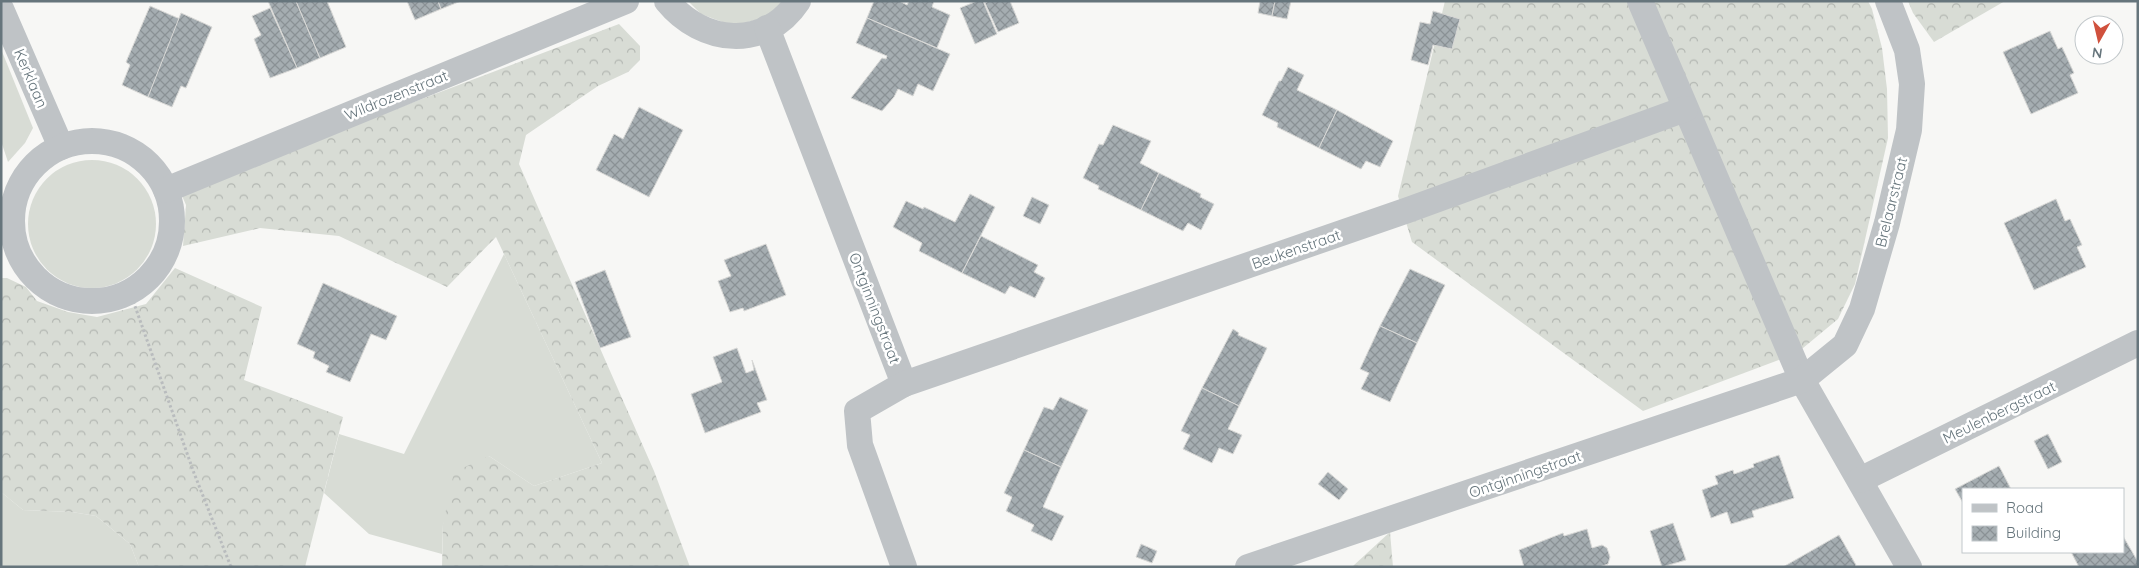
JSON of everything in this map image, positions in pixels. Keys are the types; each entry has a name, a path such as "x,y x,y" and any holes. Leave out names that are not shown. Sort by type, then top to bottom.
{"street":[{"name":"Wildrozenstraat","path":"166,190 626,1"},
{"path":"667,1 677,14 690,24 720,36 736,37 767,28 781,20 798,1"},
{"path":"1640,1 1802,380 1908,567"},
{"name":"Brelaarstraat","path":"1802,380 1845,345 1862,310 1887,223 1909,130 1912,84 1907,50 1888,1"},
{"name":"Kerklaan","path":"1,9 61,147"},
{"name":"Ontginningstraat","path":"767,28 904,384"},
{"name":"Beukenstraat","path":"904,384 1408,210 1685,108"},
{"path":"103,142 129,150 151,166 166,190 173,217 170,245 156,270 130,292 105,301 80,301 53,292 9,253 16,195 29,171 61,147 75,143 103,142"},
{"name":"Meulenbergstraat","path":"1860,480 2138,343"},
{"name":"Ontginningstraat","path":"1248,567 1802,380"},
{"path":"904,384 857,411 860,445 904,567"}],"path":[{"path":"130,292 194,473 231,567"}],"green space":[{"path":"688,1 787,1 774,15 733,26 701,14"},
{"path":"1445,1 1868,1 1872,9 1882,48 1887,89 1888,138 1855,284 1838,319 1797,353 1643,411 1412,242 1398,196"},
{"path":"1908,1 2005,1 1934,42 1913,13"},
{"path":"619,24 640,46 640,60 628,72 598,86 526,135 519,164 654,471 690,567 442,567 443,524 454,472 489,456 534,486 602,463 496,237 447,287 339,236 260,228 183,246 186,205 180,191"},
{"path":"1,49 33,128 25,143 8,162 1,141"},
{"path":"92,160 105,161 117,165 137,179 151,199 155,211 155,237 151,249 137,269 117,283 105,287 92,288 79,287 67,283 47,269 33,249 29,237 28,224 29,211 33,199 47,179 67,165 79,161"},
{"path":"504,254 602,463 534,486 489,456 443,524 442,554 369,534 324,493 339,434 404,454"},
{"path":"175,268 262,307 244,380 343,417 305,567 139,567 130,544 96,516 72,512 23,510 1,492 1,278 7,278 26,287 37,301 68,312 97,317 146,304"},
{"path":"1,492 23,510 72,512 96,516 130,544 139,567 1,567"},
{"path":"1390,532 1393,567 1353,567 1353,566"}],"building":[{"path":"268,1 296,1 320,58 297,68"},
{"path":"296,1 327,1 346,47 320,58"},
{"path":"407,1 438,1 441,9 415,20"},
{"path":"438,1 461,1 441,9"},
{"path":"874,1 899,1 907,5 909,1 934,1 932,7 950,15 937,48 867,18"},
{"path":"977,1 983,1 997,34 975,44 960,8"},
{"path":"989,1 1010,1 1019,23 998,32 985,3"},
{"path":"1260,1 1275,1 1272,16 1258,13"},
{"path":"1275,1 1291,1 1287,19 1272,16"},
{"path":"150,6 180,19 148,97 122,85 130,65 126,62"},
{"path":"270,8 297,68 270,78 254,39 261,35 252,16"},
{"path":"1433,11 1460,19 1452,49 1433,45 1428,65 1411,60 1420,22 1430,24"},
{"path":"181,13 212,27 186,88 181,86 172,107 148,97"},
{"path":"867,18 950,54 933,91 918,84 913,96 898,89 882,111 851,98 882,58 886,59 887,56 856,43"},
{"path":"2050,31 2058,49 2062,47 2074,73 2070,75 2078,93 2031,114 2003,52"},
{"path":"1288,67 1304,75 1297,90 1337,110 1319,148 1277,127 1278,123 1262,115"},
{"path":"639,107 683,130 649,197 596,170 614,134 623,139"},
{"path":"1337,110 1393,141 1380,167 1366,161 1361,169 1319,148"},
{"path":"1113,125 1151,141 1140,163 1159,173 1141,210 1098,189 1099,186 1083,178 1099,144 1103,145"},
{"path":"1159,173 1201,194 1200,197 1214,204 1201,230 1188,223 1183,231 1141,210"},
{"path":"970,194 995,207 962,273 919,251 922,243 893,227 906,201 923,209 924,207 955,222"},
{"path":"1032,197 1049,205 1040,224 1023,216"},
{"path":"2056,199 2065,221 2070,219 2082,245 2077,247 2086,267 2034,290 2004,223"},
{"path":"981,236 1038,265 1034,272 1045,278 1035,298 1010,286 1005,294 962,273"},
{"path":"766,244 786,295 744,311 743,308 730,312 718,281 731,276 724,260"},
{"path":"1410,269 1445,285 1417,343 1380,326"},
{"path":"605,270 631,337 600,348 575,282"},
{"path":"323,283 397,316 386,340 371,334 350,382 326,372 329,366 313,358 315,352 297,344"},
{"path":"1380,326 1417,343 1390,402 1361,389 1369,373 1360,369"},
{"path":"1233,329 1239,333 1238,335 1267,348 1239,406 1202,388"},
{"path":"737,348 746,373 754,370 752,360 767,400 757,403 761,412 705,433 691,394 722,382 713,357"},
{"path":"1202,388 1239,406 1228,429 1242,435 1233,454 1219,448 1212,463 1183,449 1190,435 1181,431"},
{"path":"1060,397 1088,410 1061,467 1024,450 1044,407 1053,410"},
{"path":"2048,434 2062,462 2048,469 2034,441"},
{"path":"1024,450 1061,467 1043,507 1064,516 1052,541 1031,531 1034,525 1006,511 1012,497 1004,493"},
{"path":"1779,455 1794,498 1752,511 1754,517 1731,524 1727,512 1711,518 1702,490 1718,484 1715,476 1733,470 1734,474 1754,467 1753,464"},
{"path":"1999,466 2010,488 1962,488 1962,501 1955,489"},
{"path":"1328,472 1348,489 1339,500 1318,484"},
{"path":"1673,523 1686,560 1662,567 1650,531"},
{"path":"1587,529 1592,548 1602,545 1607,548 1610,557 1608,564 1599,567 1524,567 1519,550 1563,533 1564,536"},
{"path":"1839,535 1856,565 1854,567 1783,567"},
{"path":"2124,538 2138,562 2138,567 2079,567 2072,553 2124,553"},
{"path":"1141,544 1157,551 1152,563 1136,557"}]}
